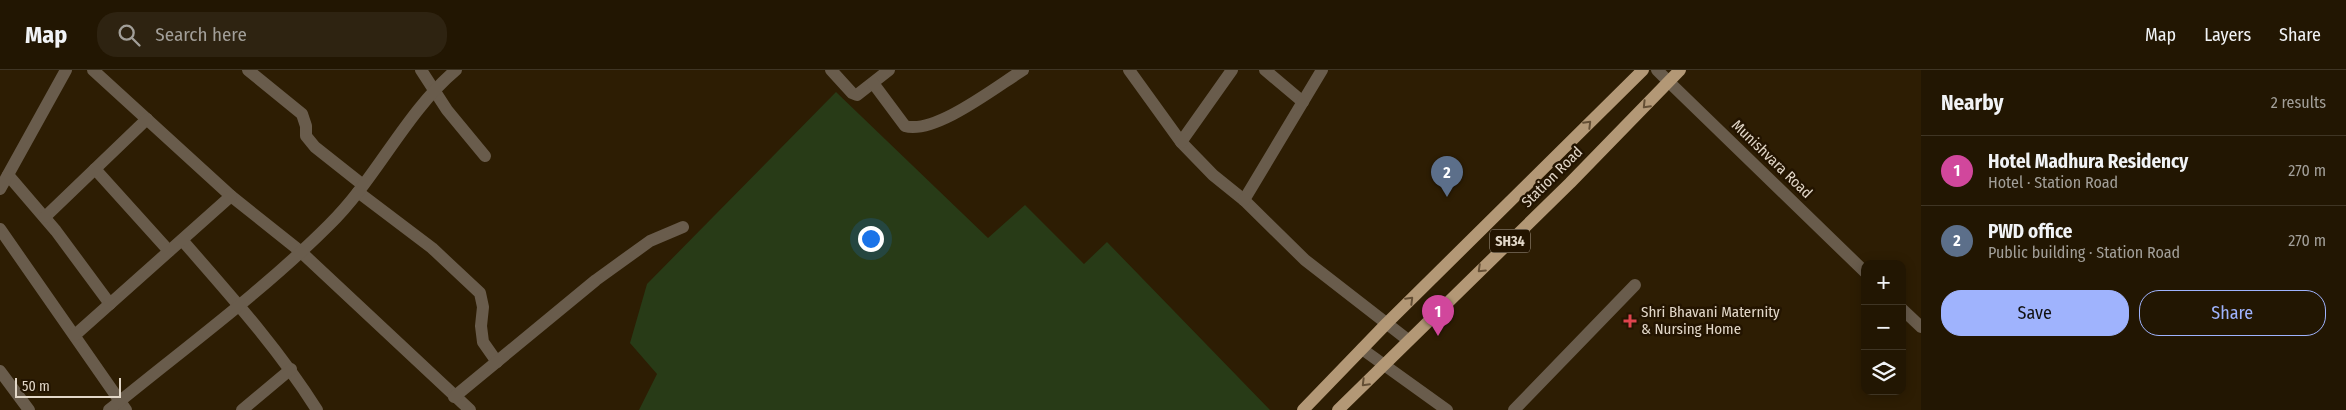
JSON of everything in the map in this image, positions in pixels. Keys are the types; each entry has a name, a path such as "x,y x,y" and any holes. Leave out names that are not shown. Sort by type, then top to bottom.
{"main road":[{"name":"Station Road","path":"1303,410 1643,70"},
{"name":"Station Road","path":"1338,410 1570,183 1680,70"}],"street":[{"path":"0,188 66,70"},
{"path":"93,70 231,196 300,251 470,410"},
{"path":"248,70 302,114 306,126 306,136 315,147 432,248 480,294 483,307 481,326 483,342 497,362"},
{"path":"421,70 447,110 485,156"},
{"path":"108,410 122,406 330,224 361,188 434,88 456,70"},
{"path":"831,70 852,93 857,95 889,70"},
{"path":"873,83 905,126 913,128 924,126 976,102 1023,70"},
{"path":"1130,70 1181,142 1213,175 1244,200 1305,260 1408,340"},
{"path":"1181,142 1232,70"},
{"path":"1265,70 1303,102"},
{"path":"1244,200 1322,70"},
{"name":"Munishvara Road","path":"1657,70 1861,268"},
{"path":"44,217 147,119"},
{"path":"95,169 169,251"},
{"path":"8,175 44,217 110,304"},
{"path":"75,336 231,196"},
{"path":"454,397 596,280 650,241 684,227"},
{"path":"0,229 122,406"},
{"path":"182,240 239,304 291,369 317,410"},
{"path":"1514,410 1635,285"},
{"path":"1906,312 1921,327"},
{"path":"1362,349 1447,410"},
{"path":"242,410 291,369"},
{"path":"0,371 29,410"}],"green space":[{"path":"836,92 988,238 1025,205 1084,264 1107,242 1270,410 639,410 657,374 630,343 647,284"}],"place":[{"name":"PWD office","path":"1447,197"},
{"name":"Shri Bhavani Maternity & Nursing Home","path":"1630,321"},
{"name":"Hotel Madhura Residency","path":"1438,336"}]}
